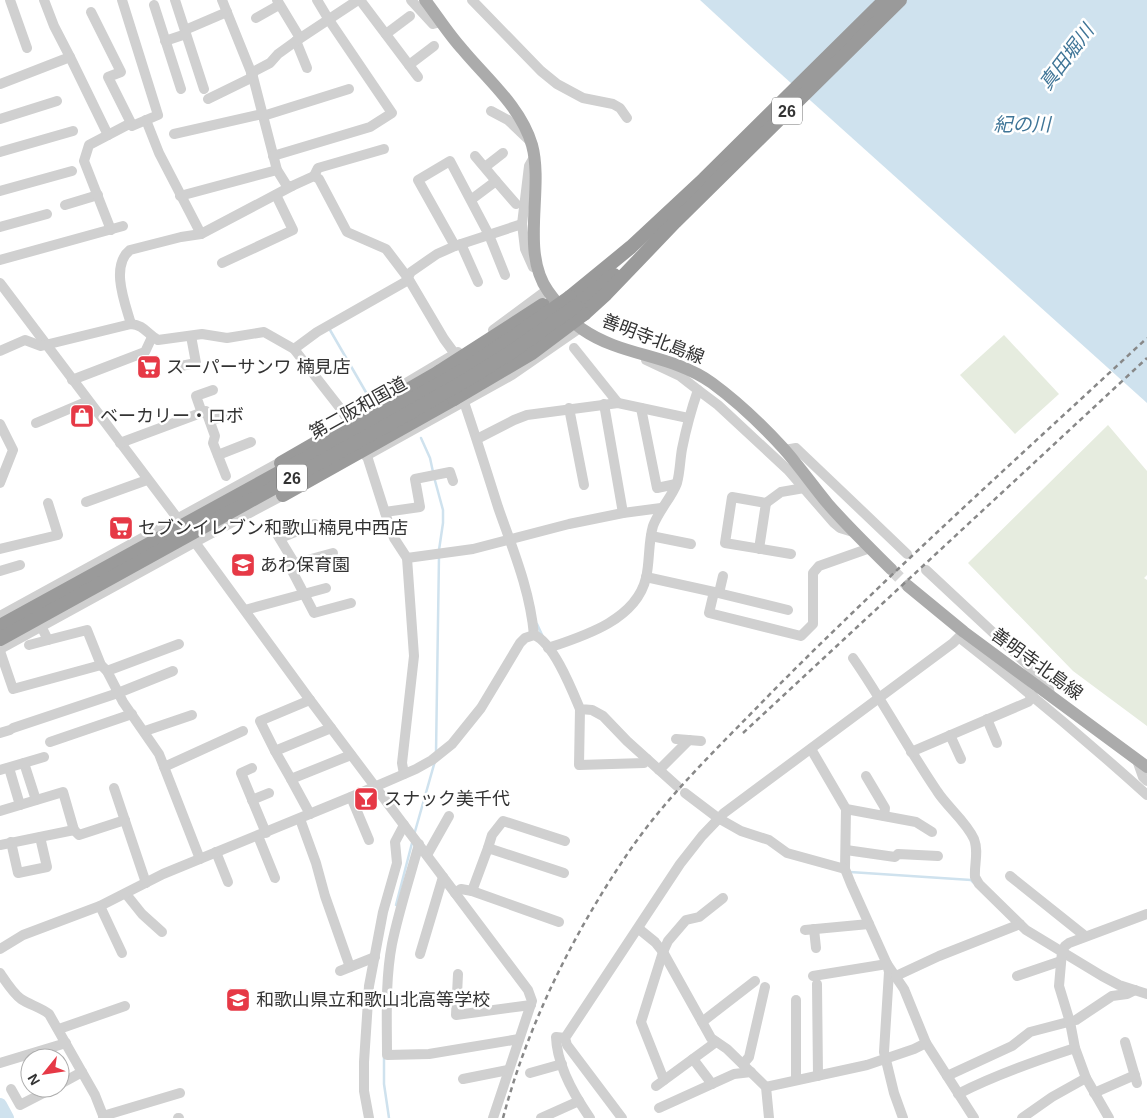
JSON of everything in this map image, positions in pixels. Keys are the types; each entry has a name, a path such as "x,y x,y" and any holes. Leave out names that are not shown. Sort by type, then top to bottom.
{"highway":[{"name":"第二阪和国道","path":"0,639 402,418 510,353 575,307 631,248 704,179 885,0"},
{"name":"26","path":"283,495 459,400 532,353 606,275 675,222 900,0"},
{"name":"第二阪和国道","path":"0,626 389,412 465,369 519,334 575,307"},
{"name":"26","path":"281,463 439,372 538,309 575,307"}],"main road":[{"name":"善明寺北島線","path":"425,0 462,50 504,96 516,114 533,150 534,247 539,269 547,290 575,307 602,340 635,352 669,361 694,372 739,405 761,424 785,450 829,505 891,569"},
{"name":"善明寺北島線","path":"908,586 962,635 1050,695 1142,764"}],"street":[{"path":"10,0 27,48"},
{"path":"44,0 54,26 108,135"},
{"path":"91,12 121,72 108,77 132,126 158,115 122,0"},
{"path":"175,0 204,89"},
{"path":"222,0 253,73 275,155 277,170 287,186 292,186"},
{"path":"275,155 370,127 392,113 317,0"},
{"path":"208,99 270,63 278,54 359,0 418,77"},
{"path":"410,0 433,24 441,22"},
{"path":"472,0 541,72 557,84 583,98 613,104 620,108 627,118"},
{"path":"256,18 278,2 298,40 307,68"},
{"path":"154,5 181,89"},
{"path":"166,42 227,12"},
{"path":"386,34 410,16"},
{"path":"409,65 434,46"},
{"path":"0,84 70,57"},
{"path":"174,134 264,115 349,90"},
{"path":"0,119 57,101"},
{"path":"491,111 508,120 533,150 529,166 522,224 525,249 533,267 539,269"},
{"path":"146,120 159,153 201,234"},
{"path":"111,230 84,161 89,145 130,123"},
{"path":"0,152 73,130"},
{"path":"131,324 123,296 120,271 123,256 130,250 201,234 315,174 318,168 384,149"},
{"path":"485,167 503,153"},
{"path":"475,156 516,204"},
{"path":"478,282 458,245 418,180 450,161 490,235 505,275"},
{"path":"180,196 277,170"},
{"path":"0,192 72,171"},
{"path":"315,174 347,232 386,249 455,354 459,400 479,437 512,538 523,576 534,635"},
{"path":"472,199 496,180"},
{"path":"65,205 98,195"},
{"path":"222,264 294,230 276,195"},
{"path":"0,227 47,214"},
{"path":"294,349 317,332 407,280 411,272 437,254 522,224"},
{"path":"0,260 123,226"},
{"path":"0,283 528,990 530,1005 493,1118"},
{"path":"0,616 281,463 309,442 488,333 547,290"},
{"path":"0,351 25,340 41,346 131,324 142,326 152,337 158,340 202,334 227,338 264,332 294,349 347,419"},
{"path":"181,366 196,363 191,336"},
{"path":"72,380 146,352 152,337"},
{"path":"574,348 618,403"},
{"path":"635,352 680,376 718,405 788,470 834,523 840,528 856,533"},
{"path":"202,413 196,396 213,390"},
{"path":"550,648 595,632 611,622 635,602 642,590 646,577 651,536 661,508 676,484 688,418 698,390"},
{"path":"179,644 104,668 13,689 0,650 283,495 367,456 459,400"},
{"path":"36,423 88,401"},
{"path":"479,437 527,415 604,404 618,403 688,418"},
{"path":"604,404 623,513"},
{"path":"569,408 584,485"},
{"path":"641,408 657,488 676,484"},
{"path":"120,443 206,411 215,436 213,443 226,476"},
{"path":"210,421 231,414"},
{"path":"0,424 13,450 0,483"},
{"path":"218,455 251,442"},
{"path":"785,450 796,448 907,554"},
{"path":"367,456 394,538 406,558 414,656 402,763 404,774"},
{"path":"385,512 420,507 415,479 450,472 453,481"},
{"path":"86,502 147,480"},
{"path":"759,549 766,503 781,492 804,488"},
{"path":"766,503 732,497 725,543 791,554"},
{"path":"0,550 58,535 48,503"},
{"path":"406,558 473,549 512,538 623,513 661,508"},
{"path":"280,538 316,524"},
{"path":"272,526 295,564"},
{"path":"651,536 691,544"},
{"path":"723,576 709,613 801,636 813,624 813,573 816,569 819,566 870,548"},
{"path":"333,553 289,566 314,612 351,603"},
{"path":"0,571 20,565"},
{"path":"926,570 1048,684 1050,695"},
{"path":"646,577 788,610"},
{"path":"245,610 326,588"},
{"path":"41,626 48,640"},
{"path":"29,645 87,630 104,668 159,754 200,859"},
{"path":"0,949 23,935 100,906 200,859 300,819 404,774 435,758 452,744 481,708 520,644 525,638 534,635 541,638 550,648 568,681 580,709 579,765 646,761"},
{"path":"622,1118 567,1045 565,1038 680,864 717,820 962,635 1147,795"},
{"path":"853,658 880,698 911,752 945,804 968,830 974,840 978,854 975,877 1020,924 1062,957 1131,992"},
{"path":"8,730 173,671"},
{"path":"911,752 1028,702 1033,696"},
{"path":"310,700 260,721 310,814"},
{"path":"580,709 592,710 603,716 646,761 660,770 717,820 741,831 769,840 787,852 846,871"},
{"path":"50,742 132,714"},
{"path":"145,732 192,715"},
{"path":"986,720 997,743"},
{"path":"275,751 331,728"},
{"path":"164,767 243,731"},
{"path":"950,735 961,759"},
{"path":"676,739 701,741"},
{"path":"660,770 689,740"},
{"path":"811,749 846,809 846,871 889,972 885,1058 903,1118"},
{"path":"291,779 351,755"},
{"path":"20,805 5,769 44,757"},
{"path":"24,763 36,800"},
{"path":"1142,764 1143,777 1147,781"},
{"path":"252,768 241,773 252,800 275,878"},
{"path":"866,776 885,808 884,816"},
{"path":"114,788 146,883"},
{"path":"0,811 63,792 74,830 79,835 125,820"},
{"path":"252,800 268,793"},
{"path":"351,797 369,840"},
{"path":"846,809 916,822 932,832"},
{"path":"427,855 449,816"},
{"path":"300,819 316,863 345,969 375,957"},
{"path":"472,891 492,835 503,821 566,841"},
{"path":"369,1118 364,1091 364,1062 369,986 383,912 397,862 395,842 404,825"},
{"path":"0,845 74,830"},
{"path":"11,842 18,873 47,867 40,837"},
{"path":"416,840 392,946 388,998 387,1055 429,1054 519,1039"},
{"path":"488,848 564,873"},
{"path":"846,850 895,857 898,854 938,856"},
{"path":"216,852 228,882"},
{"path":"1010,876 1085,936"},
{"path":"420,954 443,877"},
{"path":"455,893 461,889 472,891 559,922"},
{"path":"126,894 142,914 162,932"},
{"path":"716,1042 660,1083 641,1022 668,941 686,920 699,917 723,898"},
{"path":"100,906 122,953"},
{"path":"1109,1118 1086,1078 1075,1048 1070,1022 1059,986 1062,957 1069,942 1147,914"},
{"path":"816,948 809,929 869,924"},
{"path":"896,976 939,956 1020,924"},
{"path":"638,929 655,942 663,952 712,1038 727,1049 766,1087 769,1118"},
{"path":"1017,976 1062,957"},
{"path":"887,964 910,1002 926,1043 974,1118"},
{"path":"818,1076 815,980 887,964"},
{"path":"0,974 19,997 49,1014 95,1095 103,1117 180,1093"},
{"path":"458,974 456,1015 530,1005"},
{"path":"702,1022 754,981"},
{"path":"747,1068 765,987"},
{"path":"946,1076 1012,1046 1030,1032 1076,1020 1112,996 1131,992 1147,994"},
{"path":"388,998 434,998"},
{"path":"796,1000 796,1080"},
{"path":"59,1030 125,1006"},
{"path":"565,1038 556,1037 556,1048 579,1101 590,1118"},
{"path":"1094,1093 1136,1079 1125,1042"},
{"path":"0,1063 66,1043"},
{"path":"766,1087 867,1065 926,1043"},
{"path":"958,1094 977,1084 1037,1060 1075,1048"},
{"path":"693,1059 712,1084"},
{"path":"530,1073 562,1064"},
{"path":"659,1108 747,1068"},
{"path":"463,1079 508,1070"},
{"path":"70,1079 82,1072"},
{"path":"1022,1118 1052,1097 1086,1078"},
{"path":"11,1089 20,1106 35,1098"},
{"path":"541,1118 579,1101"}],"shaded area":[{"path":"1004,335 1059,394 1015,434 960,375"},
{"path":"1108,425 1147,471 1147,575 1144,578 1147,580 1147,726 1073,671 968,563"}],"water":[{"name":"紀の川","path":"700,0 1147,0 1147,403 751,47"}],"waterway":[{"path":"330,330 367,394"},
{"path":"421,438 430,458 433,472"},
{"path":"434,477 443,510 439,550"},
{"path":"436,753 439,556"},
{"path":"537,624 543,637"},
{"path":"414,835 435,761"},
{"path":"396,905 412,843"},
{"path":"850,872 971,880 974,883"},
{"path":"384,1057 384,1084 389,1118"},
{"path":"0,1105 7,1118"}],"tunnel":[{"path":"891,569 908,586"}],"railway":[{"path":"503,1118 525,1048 554,981 589,915 608,884 660,810 715,750 864,602 1147,338"},
{"path":"743,733 1147,358"}],"place":[{"name":"スーパーサンワ 楠見店","path":"149,367"},
{"name":"ベーカリー・ロボ","path":"82,416"},
{"name":"セブンイレブン和歌山楠見中西店","path":"121,528"},
{"name":"あわ保育園","path":"243,565"},
{"name":"スナック美千代","path":"366,799"},
{"name":"和歌山県立和歌山北高等学校","path":"238,1000"}],"water label":[{"name":"真田堀川","path":"1066,57"}]}
